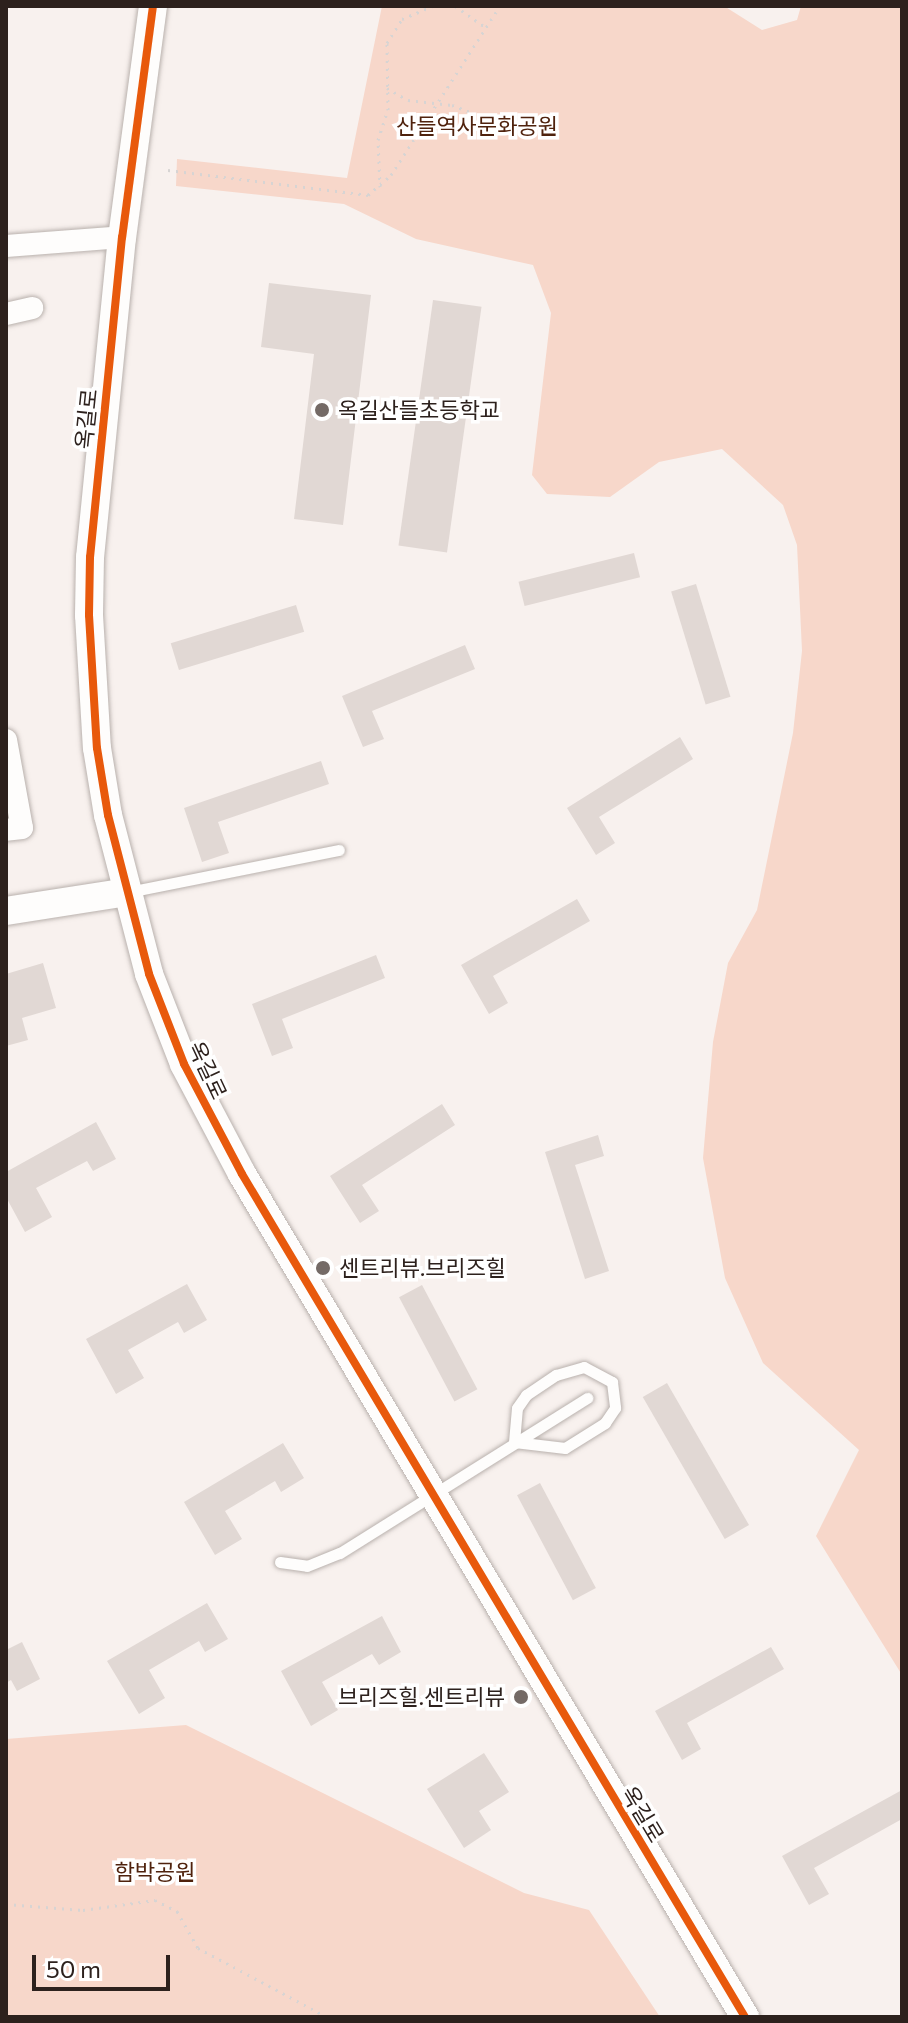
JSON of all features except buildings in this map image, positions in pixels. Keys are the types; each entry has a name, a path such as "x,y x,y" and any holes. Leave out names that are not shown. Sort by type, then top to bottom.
{"street":[{"name":"옥길로","path":"153,6 122,237 90,557 89,615 97,748 127,892 149,974 191,1078 431,1495 745,2017"},
{"path":"6,246 122,237"},
{"path":"6,314 32,308"},
{"path":"6,740 22,828 6,830"},
{"path":"6,911 127,892"}],"lane":[{"path":"127,892 339,850"},
{"path":"584,1367 612,1382 615,1408 605,1423 581,1440 550,1449 514,1442 517,1408 526,1395 556,1375 584,1367"},
{"path":"280,1562 307,1566 326,1561 587,1398"}],"path":[{"path":"380,189 378,140 388,110 385,56 392,30 415,11 432,6"},
{"path":"455,6 484,26"},
{"path":"168,170 354,193 380,189 438,104 484,26 500,6"},
{"path":"387,88 408,100 475,114"},
{"path":"6,1904 83,1910 155,1900 177,1911 198,1948 327,2017"}],"green space":[{"name":"산들역사문화공원","path":"382,6 724,6 762,30 797,20 801,6 902,6 902,1675 816,1536 859,1450 763,1363 725,1278 703,1158 713,1042 728,963 757,910 793,733 802,651 797,545 783,505 722,449 659,462 610,497 547,494 532,475 551,313 533,265 416,239 344,204 176,186 177,159 347,178"},
{"name":"함박공원","path":"186,1725 524,1893 589,1910 660,2017 6,2017 6,1739"}],"cycle path":[{"path":"153,6 122,237 90,557 89,615 97,748 108,815 149,974 184,1064 242,1174 745,2017"}],"place":[{"name":"옥길산들초등학교","path":"322,410"},
{"name":"센트리뷰.브리즈힐","path":"323,1268"},
{"name":"브리즈힐.센트리뷰","path":"521,1697"}]}
